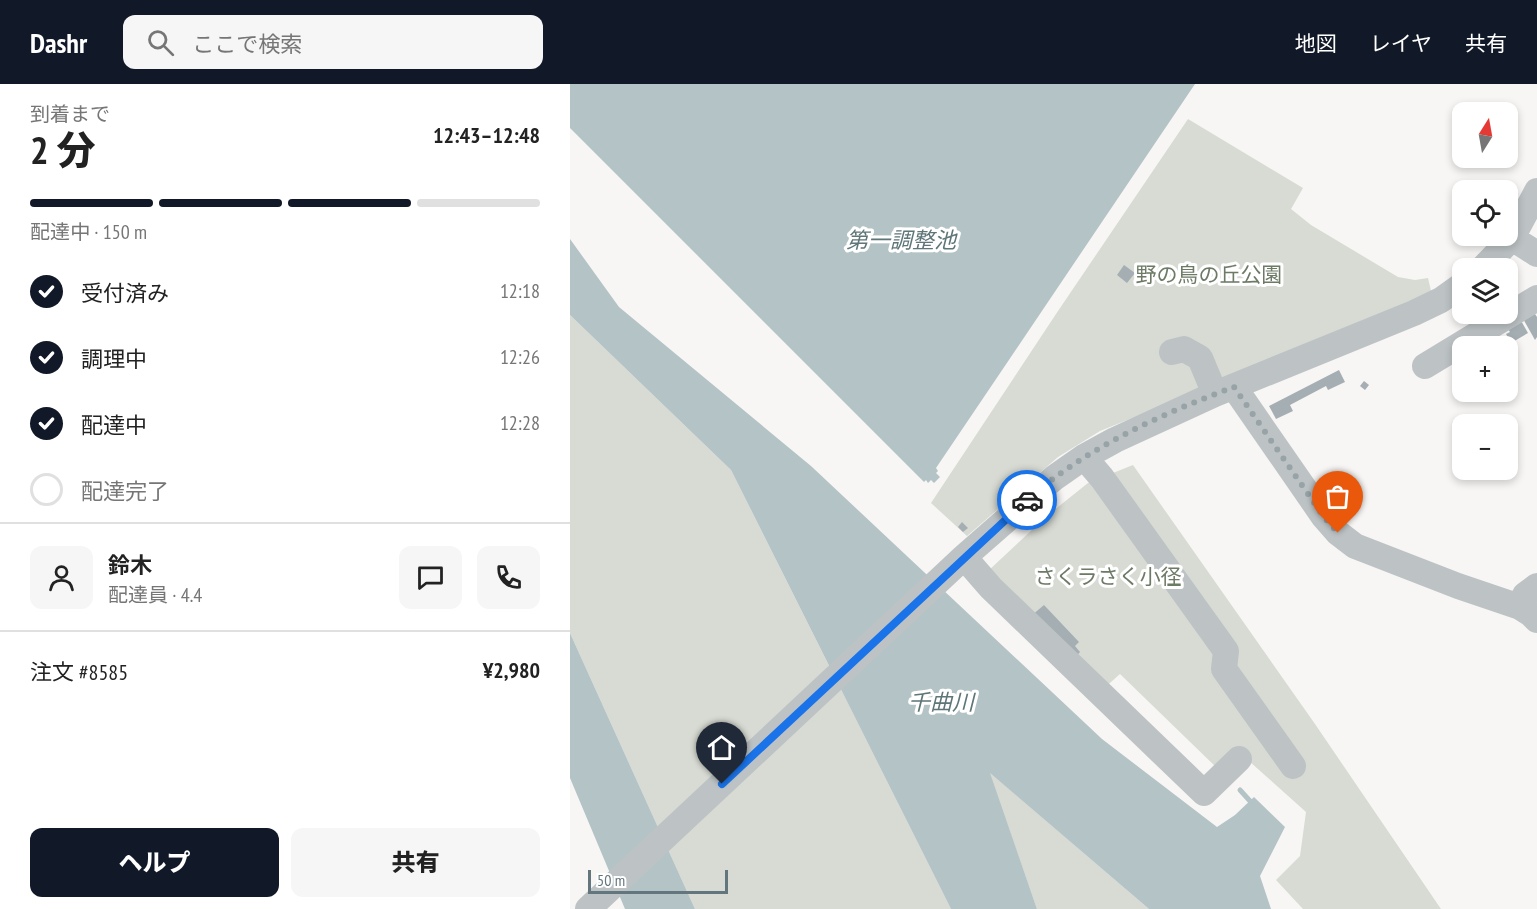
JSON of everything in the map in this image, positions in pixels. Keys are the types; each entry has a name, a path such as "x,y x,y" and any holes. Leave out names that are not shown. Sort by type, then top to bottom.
{"street":[{"path":"1518,227 1537,191"},
{"path":"1518,242 1537,254"},
{"path":"1493,258 1504,246"},
{"path":"588,909 960,560 1029,498 1084,457 1115,440 1225,390 1414,314 1452,292"},
{"path":"1425,366 1537,298"},
{"path":"1172,352 1184,349 1200,358 1324,517 1338,533 1355,546 1528,614"},
{"path":"1084,457 1102,478 1226,651 1224,669 1293,766"},
{"path":"960,560 992,588 1203,793 1239,759"},
{"path":"1528,614 1525,595 1537,586"}],"green space":[{"name":"野の鳥の丘公園","path":"1188,119 1303,188 1291,209 1311,225 1398,277 1415,280 1428,278 1431,291 1383,317 1100,431 1058,457 967,536 931,503"},
{"path":"570,315 731,470 951,909 695,909 570,633"},
{"name":"さくラさく小径","path":"1133,465 1315,724 1441,909 1303,909 1276,880 1300,856 1306,812 1240,753 1218,769 1120,674 1102,690 988,571 1048,515 1088,483"},
{"path":"989,772 1149,909 1037,909"}],"water":[{"name":"第一調整池","path":"570,84 1195,84 936,468 938,471 936,473 940,477 934,483 931,480 928,483 926,480 924,482 570,128"},
{"name":"千曲川","path":"570,239 619,307 811,466 1102,739 1217,827 1235,815 1254,797 1285,827 1260,876 1271,909 1149,909 990,773 1037,909 951,909 731,470 570,315"},
{"path":"570,633 695,909 625,909 570,778"}],"building":[{"path":"1124,265 1135,273 1127,283 1117,275"},
{"path":"1533,311 1537,317 1535,340 1522,317"},
{"path":"1520,319 1528,333 1518,339 1518,336 1507,336 1506,334 1510,332 1506,326 1518,324"},
{"path":"1339,370 1345,382 1328,390 1326,386 1290,405 1293,411 1276,419 1269,406"},
{"path":"1364,381 1369,385 1365,390 1360,386"},
{"path":"962,522 968,528 963,532 958,527"},
{"path":"1044,605 1079,642 1075,646 1080,652 1073,660 1031,616"}],"waterway":[{"path":"1240,790 1250,801"}],"way so far":[{"path":"1027,500 1084,457 1115,440 1234,387 1324,517 1338,533"}],"route":[{"path":"722,784 1027,500"}]}
